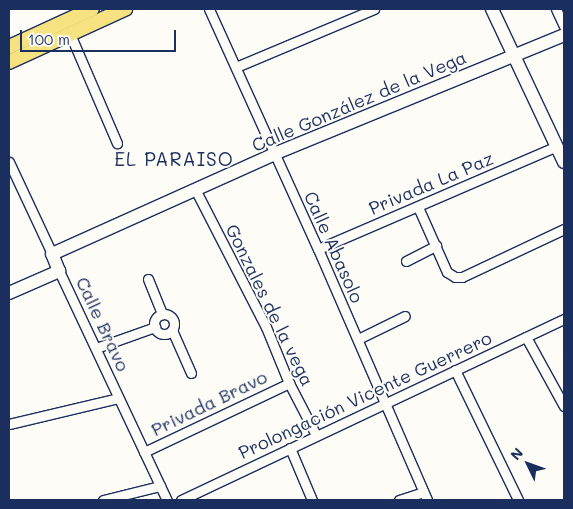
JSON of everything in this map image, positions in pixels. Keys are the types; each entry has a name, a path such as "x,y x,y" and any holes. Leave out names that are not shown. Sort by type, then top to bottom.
{"main road":[{"path":"9,47 92,9"},
{"path":"9,62 125,9"}],"street":[{"name":"Calle Abasolo","path":"209,9 358,339 425,496"},
{"path":"236,67 374,9"},
{"path":"492,9 564,162"},
{"path":"556,9 564,26"},
{"path":"70,34 117,143"},
{"name":"Calle González de la Vega","path":"52,254 274,154 564,35"},
{"name":"Privada La Paz","path":"318,249 557,146"},
{"name":"Calle Bravo","path":"9,162 167,500"},
{"name":"Gonzales de la vega","path":"196,188 266,327 289,383 316,435"},
{"path":"418,207 447,272 455,277 462,277 564,229"},
{"path":"406,261 436,246"},
{"path":"9,293 59,271"},
{"path":"148,279 162,314 172,318 174,325 172,330 192,373"},
{"path":"155,328 156,318 162,314"},
{"path":"358,339 405,316"},
{"name":"Prolongación Vicente Guerrero","path":"181,500 564,319"},
{"path":"96,348 155,328"},
{"path":"155,328 163,333 172,330"},
{"path":"526,337 564,406"},
{"path":"455,370 518,500"},
{"name":"Privada Bravo","path":"144,452 289,383"},
{"path":"9,424 118,398"},
{"path":"290,448 312,500"},
{"path":"103,500 160,486"},
{"path":"399,500 425,496"}],"district":[{"name":"EL PARAISO","path":"174,159"}]}
